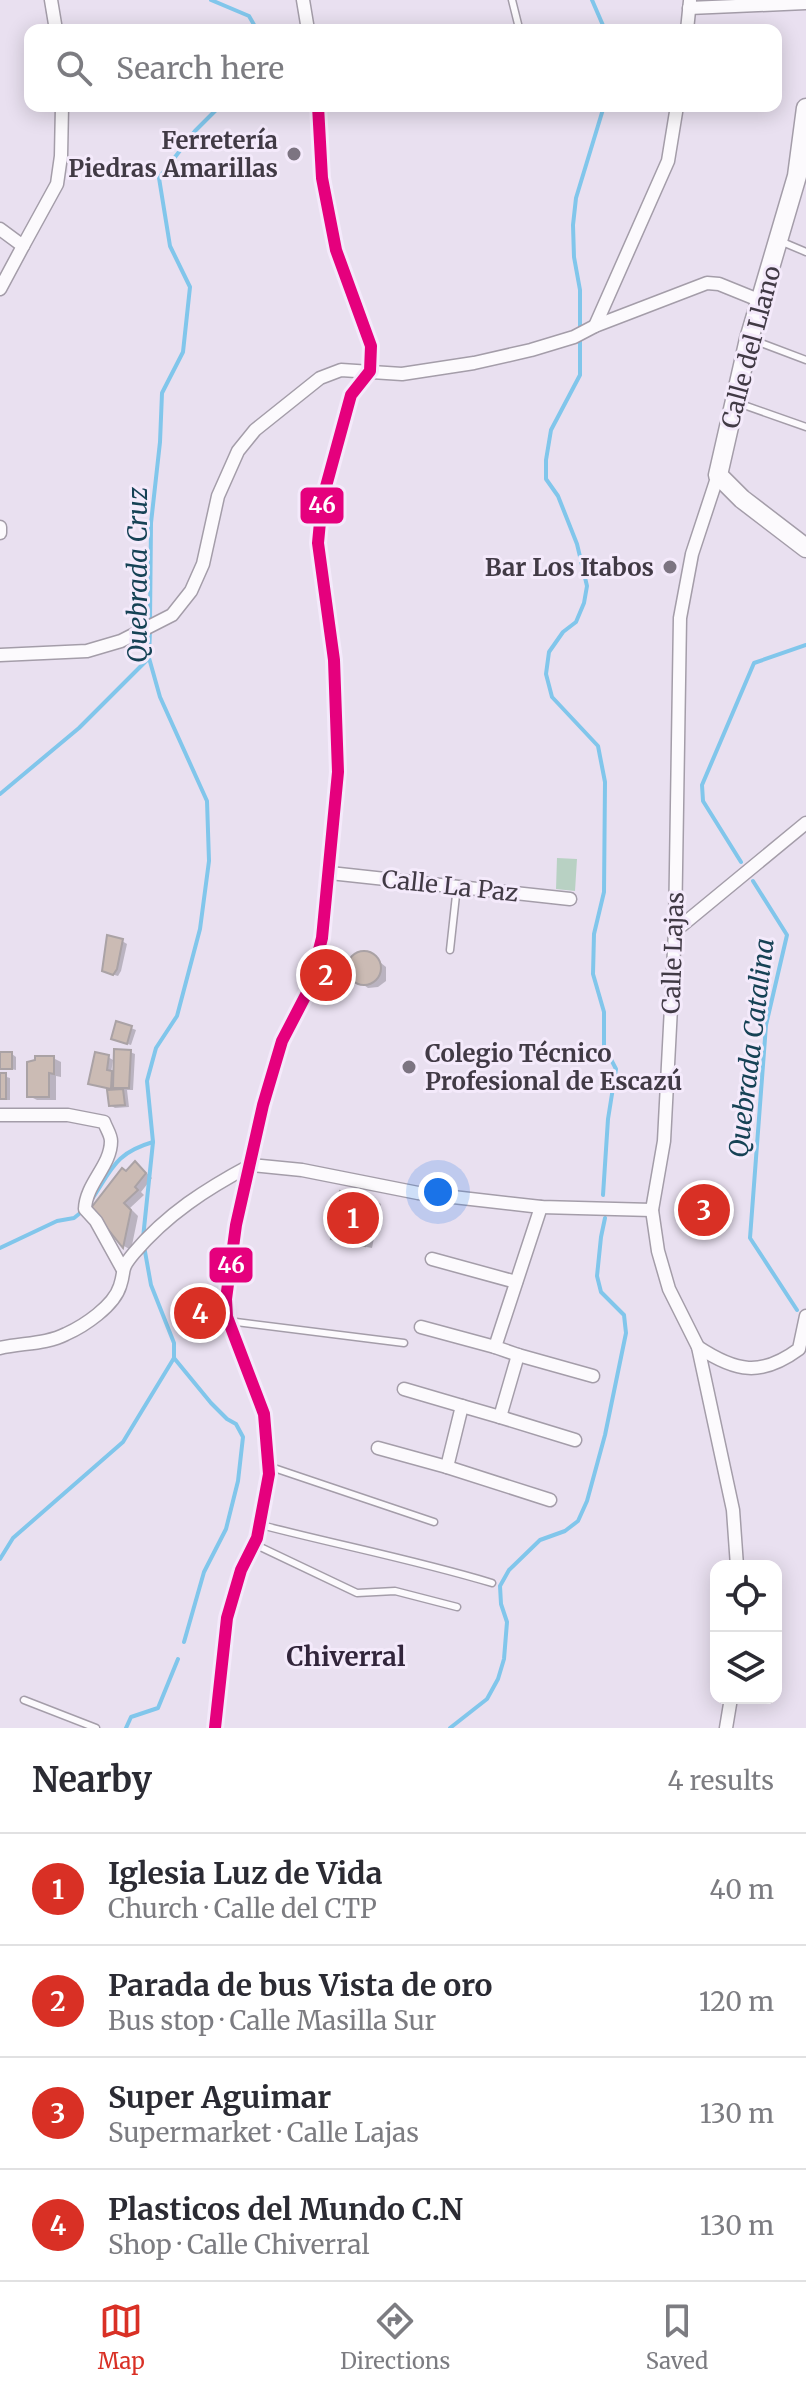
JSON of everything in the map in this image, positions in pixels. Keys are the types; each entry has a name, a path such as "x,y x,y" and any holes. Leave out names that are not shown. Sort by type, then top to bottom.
{"main road":[{"name":"Calle del Llano","path":"718,475 749,339 780,241 799,196 806,108"},
{"path":"718,475 742,499 806,548"}],"street":[{"path":"51,0 55,24"},
{"path":"303,0 307,24"},
{"path":"688,24 690,4 806,3"},
{"path":"0,289 57,184 62,112"},
{"path":"215,1728 227,1618 241,1570 261,1525 269,1465 264,1414 228,1321 226,1299 234,1240 274,1067 282,1041 309,989 322,938 338,772 334,660 318,543 322,501 351,395 370,371 371,346 336,250 322,178 318,112"},
{"path":"595,326 668,161 676,112"},
{"path":"0,229 23,246"},
{"path":"0,655 87,651 121,641 172,615 191,591 203,564 218,496 238,451 255,430 320,378 341,370 402,374 474,363 574,337 707,283 719,284 761,301"},
{"name":"Calle Lajas","path":"718,475 692,554 680,618 675,931 664,1141 652,1210 658,1251 669,1289 698,1347 733,1510 737,1560"},
{"path":"675,931 806,823"},
{"name":"Calle La Paz","path":"330,873 570,899"},
{"path":"0,1115 68,1115 104,1122 111,1140 106,1161 86,1199 87,1212 122,1268"},
{"path":"0,1348 64,1336 90,1319 112,1300 120,1287 122,1268 162,1222 188,1201 251,1165 302,1170 418,1193 541,1207 652,1210"},
{"path":"495,1347 541,1207"},
{"path":"432,1259 516,1282"},
{"path":"698,1347 717,1360 763,1369 781,1362 799,1349 806,1316"},
{"path":"421,1327 593,1376"},
{"path":"500,1417 518,1355"},
{"path":"404,1389 575,1440"},
{"path":"447,1467 462,1406"},
{"path":"378,1448 550,1500"},
{"path":"726,1728 730,1704"}],"lane":[{"path":"512,0 518,24"},
{"path":"780,241 806,252"},
{"path":"749,339 806,360"},
{"path":"735,402 806,427"},
{"path":"450,950 457,886"},
{"path":"228,1321 404,1343"},
{"path":"269,1465 434,1522"},
{"path":"261,1525 419,1561 492,1583"},
{"path":"254,1544 357,1593 395,1591 457,1607"},
{"path":"24,1700 96,1728"}],"green space":[{"path":"557,858 577,859 575,891 556,889"}],"building":[{"path":"107,935 123,939 113,975 102,971"},
{"path":"364,951 376,956 381,968 376,980 364,985 352,980 347,968 352,956"},
{"path":"116,1021 132,1026 127,1044 111,1039"},
{"path":"114,1049 131,1050 129,1088 113,1088"},
{"path":"0,1052 12,1052 12,1069 0,1069"},
{"path":"95,1052 109,1055 107,1070 112,1071 111,1089 88,1084"},
{"path":"35,1056 54,1056 54,1074 49,1073 49,1097 27,1097 27,1062 35,1060"},
{"path":"0,1073 6,1073 6,1099 0,1099"},
{"path":"123,1089 125,1105 109,1106 107,1090"},
{"path":"135,1161 146,1173 135,1187 138,1190 124,1203 131,1210 123,1248 91,1208 122,1168 126,1171"},
{"path":"340,1191 374,1198 365,1246 331,1239"}],"waterway":[{"name":"Quebrada Cruz","path":"211,0 249,16 254,24"},
{"path":"592,0 602,24"},
{"name":"Quebrada Cruz","path":"150,621 151,523 162,393 183,352 190,287 170,246 159,178 195,131 214,112"},
{"path":"602,112 576,198 573,225 574,257 580,290 580,375 551,430 546,460 546,479 558,496 577,544 587,586 576,622 563,632 549,652 546,674 552,697 598,746 605,782 604,892 594,934 593,974 604,1012 604,1046 616,1069 608,1119 603,1195"},
{"name":"Quebrada Cruz","path":"143,1238 153,1142 147,1081 156,1048 177,1016 200,929 209,861 207,801 160,697 149,658 150,630"},
{"name":"Quebrada Catalina","path":"741,862 703,801 702,785 754,663 806,645"},
{"path":"0,794 79,728 149,658"},
{"name":"Quebrada Catalina","path":"753,881 787,935 766,1025 750,1238 797,1310"},
{"path":"92,1199 122,1157 153,1142"},
{"path":"0,1248 57,1221 74,1218 84,1210"},
{"path":"450,1728 487,1699 498,1679 504,1659 507,1622 501,1604 500,1586 509,1570 540,1540 565,1531 578,1521 587,1501 605,1435 626,1333 624,1315 601,1292 597,1276 605,1218"},
{"name":"Quebrada Cruz","path":"0,1559 13,1538 123,1442 174,1358 174,1343 151,1285 144,1246"},
{"path":"174,1358 211,1403 236,1424 243,1437 238,1481 226,1529 204,1572 184,1642"},
{"path":"126,1728 131,1717 158,1708 178,1659"}],"transit line":[{"name":"46","path":"215,1728 227,1618 241,1570 257,1538 269,1474 264,1414 227,1317 226,1299 236,1225 263,1105 282,1041 309,989 322,938 338,772 334,660 318,543 322,501 351,395 370,371 371,346 336,250 322,178 318,112"}],"place":[{"name":"Ferretería Piedras Amarillas","path":"294,154"},
{"name":"Bar Los Itabos","path":"670,567"},
{"name":"Parada de bus Vista de oro","path":"326,975"},
{"name":"Colegio Técnico Profesional de Escazú","path":"409,1067"},
{"name":"Super Aguimar","path":"704,1210"},
{"name":"Iglesia Luz de Vida","path":"353,1218"},
{"name":"Plasticos del Mundo C.N","path":"200,1313"}],"district":[{"name":"Chiverral","path":"346,1656"}]}
